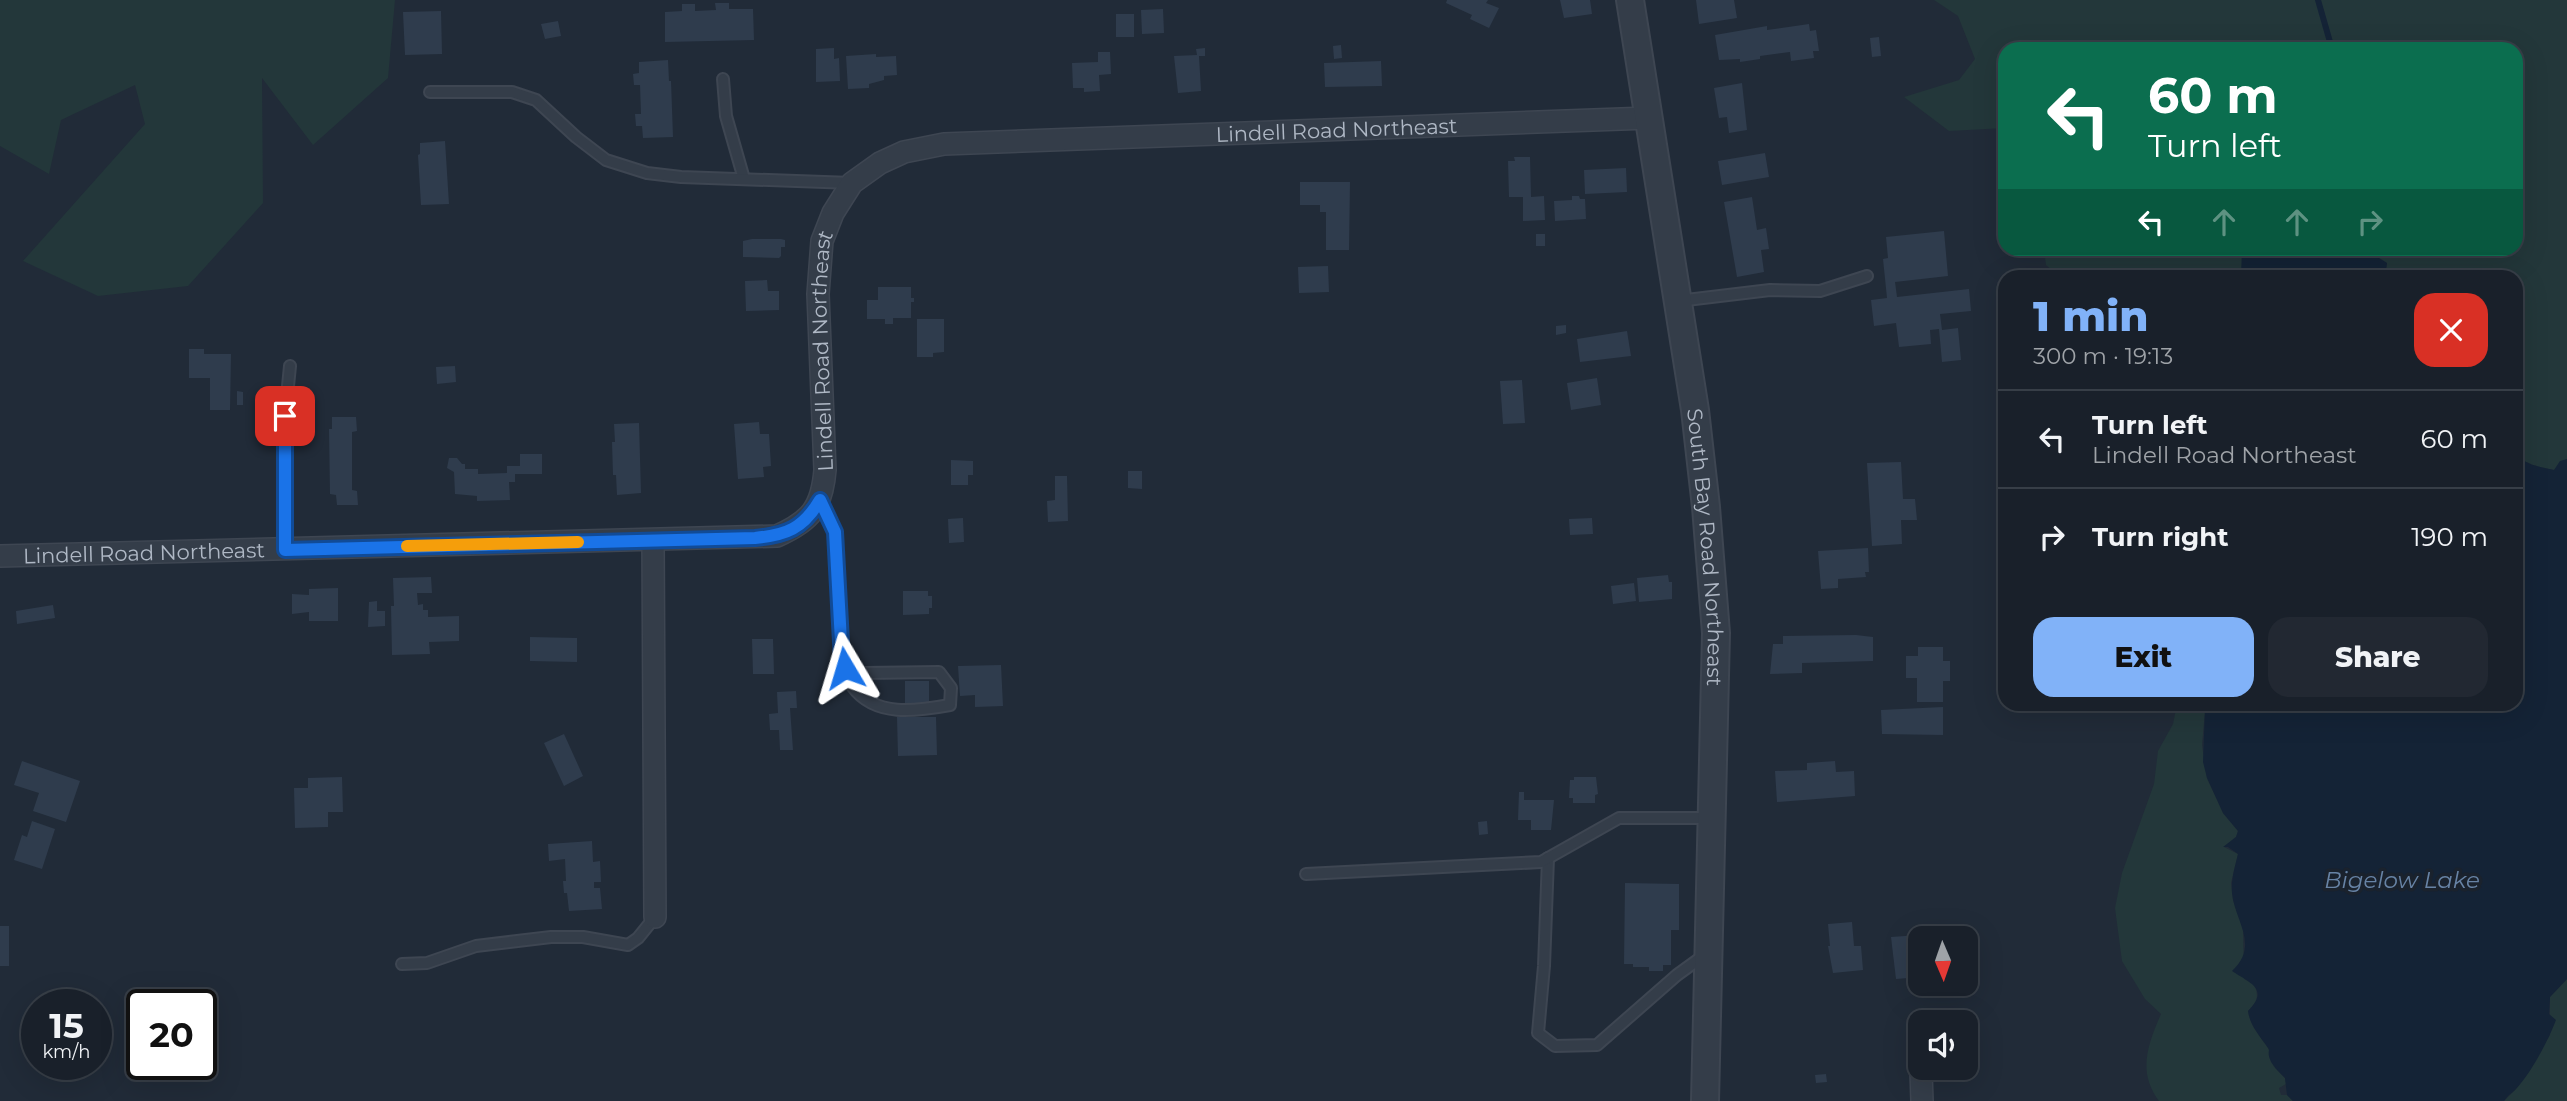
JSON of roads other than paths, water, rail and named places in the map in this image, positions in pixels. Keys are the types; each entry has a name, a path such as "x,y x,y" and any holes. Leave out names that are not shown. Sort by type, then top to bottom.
{"street":[{"name":"South Bay Road Northeast","path":"1630,0 1700,453 1716,633 1704,1101"},
{"name":"Lindell Road Northeast","path":"0,556 777,536 805,521 820,500 825,470 818,293 822,241 832,213 852,183 880,163 904,152 944,144 1649,118"},
{"path":"653,540 654,917"},
{"path":"1921,1080 1922,1101"}],"lane":[{"path":"723,79 726,116 744,179"},
{"path":"430,92 512,92 536,100 606,160 627,168 681,177 852,183"},
{"path":"1678,301 1770,290 1820,291 1867,276"},
{"path":"285,550 285,416 290,366"},
{"path":"820,500 835,532 842,660 851,686 876,707 912,711 950,705 951,688 939,672 864,673 845,668"},
{"path":"1306,874 1541,862 1619,818 1711,818"},
{"path":"1548,858 1538,1033 1555,1046 1597,1045 1677,975 1708,953"},
{"path":"402,964 427,963 476,946 551,937 583,937 628,945 638,938 654,917"}],"water":[{"path":"2242,256 2376,256 2387,263 2386,270 2241,270"},
{"name":"Bigelow Lake","path":"2523,459 2554,470 2560,461 2567,459 2567,979 2550,997 2549,1014 2556,1020 2544,1047 2522,1082 2504,1101 2293,1101 2287,1095 2285,1078 2272,1062 2268,1049 2249,1016 2248,1011 2257,997 2255,987 2232,971 2240,961 2245,943 2232,893 2238,854 2228,847 2223,847 2236,837 2238,831 2223,813 2207,778 2203,762 2205,711 2523,711"}],"waterway":[{"path":"2318,0 2330,42"}]}
